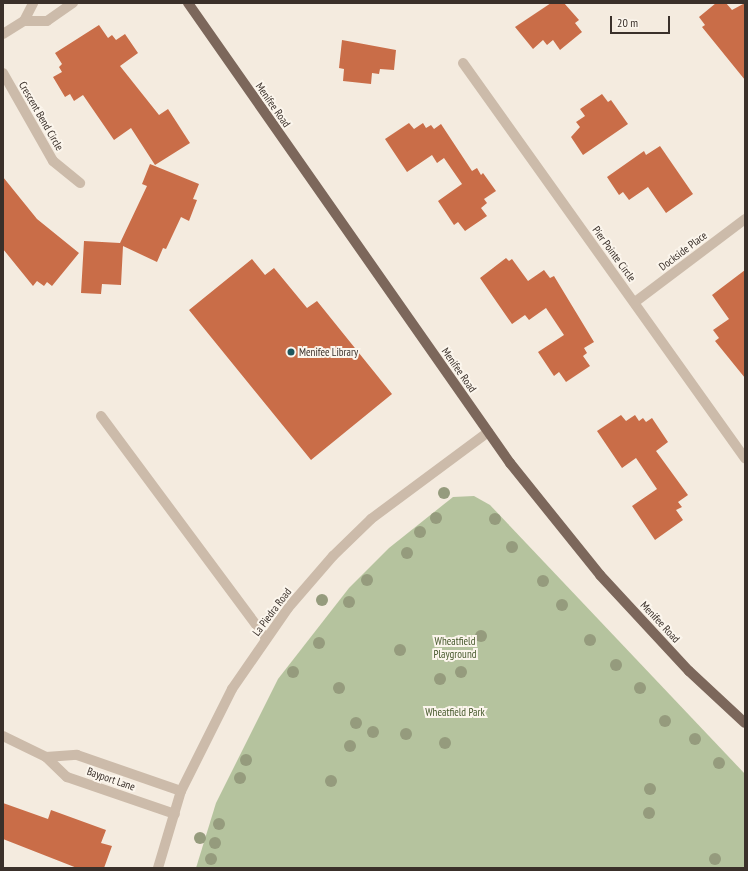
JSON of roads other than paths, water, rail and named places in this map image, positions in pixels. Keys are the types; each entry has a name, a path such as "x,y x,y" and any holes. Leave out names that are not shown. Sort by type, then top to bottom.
{"main road":[{"name":"Menifee Road","path":"188,3 488,432 600,575 690,671 745,723"}],"street":[{"path":"3,34 24,21 34,3"},
{"path":"24,21 46,21 73,3"},
{"name":"Pier Pointe Circle","path":"463,63 635,302 745,459"},
{"name":"Crescent Bend Circle","path":"3,73 53,161 80,183"},
{"name":"Dockside Place","path":"635,302 745,219"},
{"path":"101,416 266,638"},
{"name":"La Piedra Road","path":"158,868 182,791 232,690 266,638 333,556 371,519 488,432"},
{"name":"Bayport Lane","path":"3,736 46,757 67,777 175,814"},
{"name":"Bayport Lane","path":"46,757 78,755 182,791"}],"place":[{"name":"Menifee Library","path":"291,352"}],"park label":[{"name":"Wheatfield Playground","path":"455,648"},
{"name":"Wheatfield Park","path":"455,712"}]}
